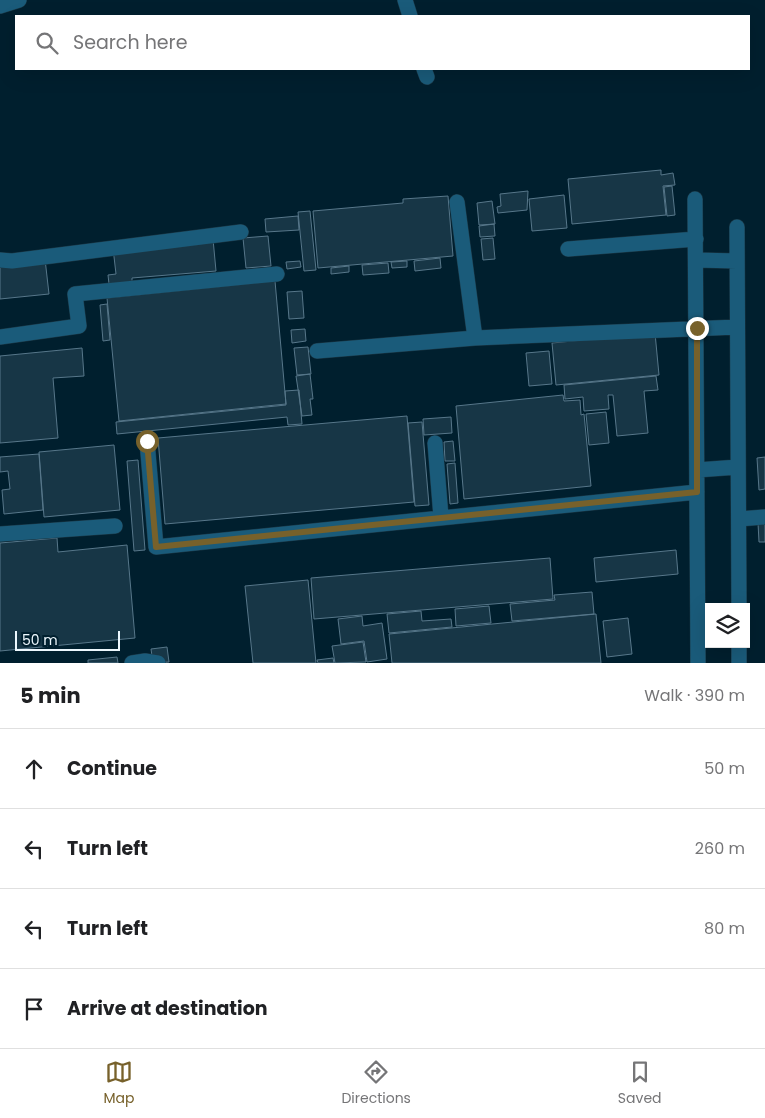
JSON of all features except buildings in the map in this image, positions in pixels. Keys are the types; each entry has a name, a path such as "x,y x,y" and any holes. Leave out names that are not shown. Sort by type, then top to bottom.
{"street":[{"path":"0,6 19,0"},
{"path":"405,0 410,15"},
{"path":"695,199 698,663"},
{"path":"457,202 475,338"},
{"path":"737,227 739,603"},
{"path":"0,260 12,261 241,232"},
{"path":"568,249 696,239"},
{"path":"696,260 737,261"},
{"path":"0,337 79,326 76,294 277,274"},
{"path":"317,351 475,338 737,327"},
{"path":"147,441 156,547 697,492"},
{"path":"434,442 441,517"},
{"path":"697,470 738,467"},
{"path":"739,519 765,516"},
{"path":"0,534 115,526"},
{"path":"739,648 739,663"},
{"path":"132,663 145,661 158,663"}],"route":[{"path":"147,441 156,547 697,492 697,328"}]}
